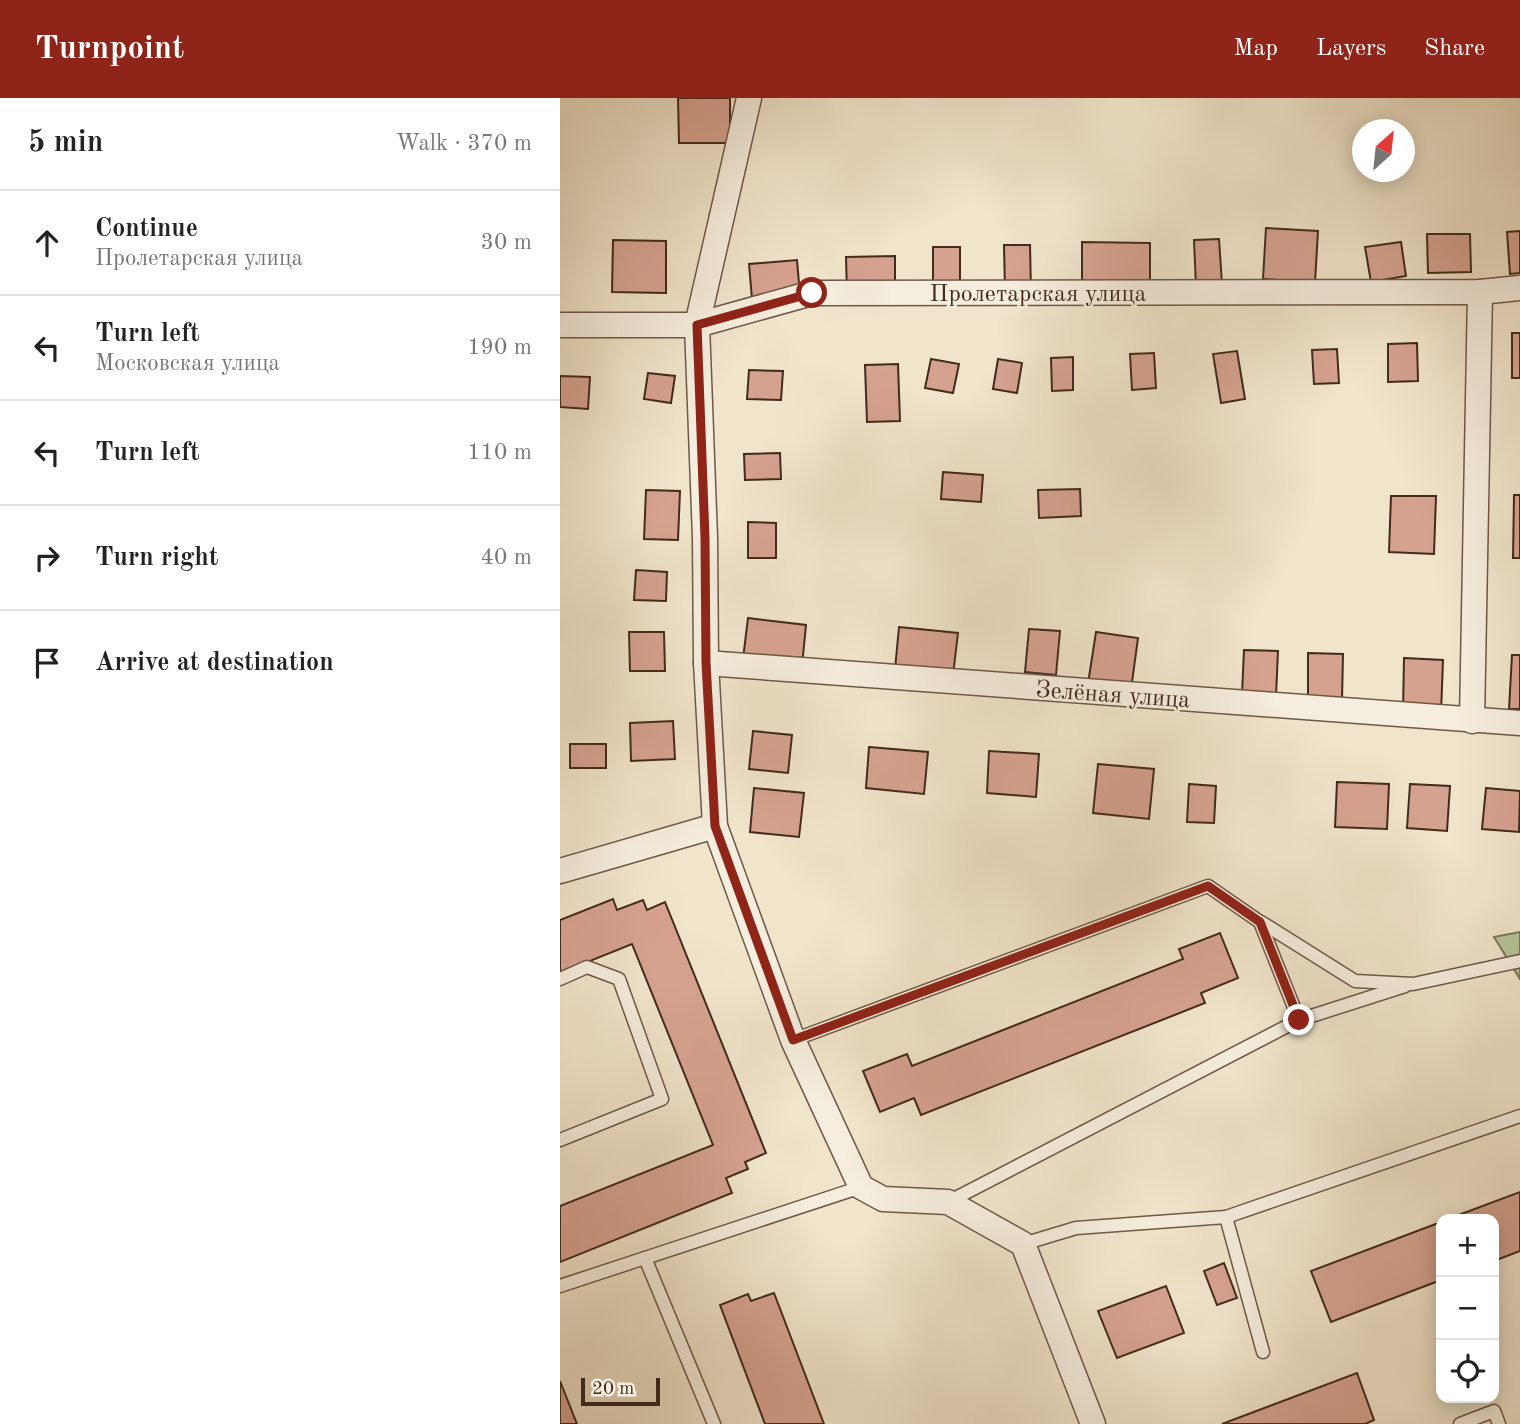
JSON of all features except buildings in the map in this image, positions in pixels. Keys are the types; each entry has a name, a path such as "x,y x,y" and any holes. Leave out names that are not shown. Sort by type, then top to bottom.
{"street":[{"path":"749,98 697,325 705,538 706,663 715,826 793,1040 861,1187 883,1199 948,1202 1023,1244 1093,1424"},
{"name":"Пролетарская улица","path":"560,325 697,325 812,293 1480,292 1520,288"},
{"path":"1472,721 1480,292"},
{"name":"Зелёная улица","path":"706,663 1520,723"},
{"path":"560,871 715,826"}],"lane":[{"path":"793,1040 1208,886 1355,981 1413,984"},
{"path":"1260,922 1299,1020"},
{"path":"948,1202 1299,1020 1413,984 1520,961"},
{"path":"560,979 587,967 619,979 662,1099 560,1140"},
{"path":"1023,1244 1076,1228 1226,1217 1520,1116"},
{"path":"560,1286 861,1187"},
{"path":"1226,1217 1263,1352"},
{"path":"645,1258 714,1424"},
{"path":"1460,1424 1494,1411 1499,1424"}],"green space":[{"path":"1520,932 1520,979 1494,937"}],"route":[{"path":"812,293 697,325 705,538 706,663 715,826 793,1040 1208,886 1260,922 1299,1020"}]}
